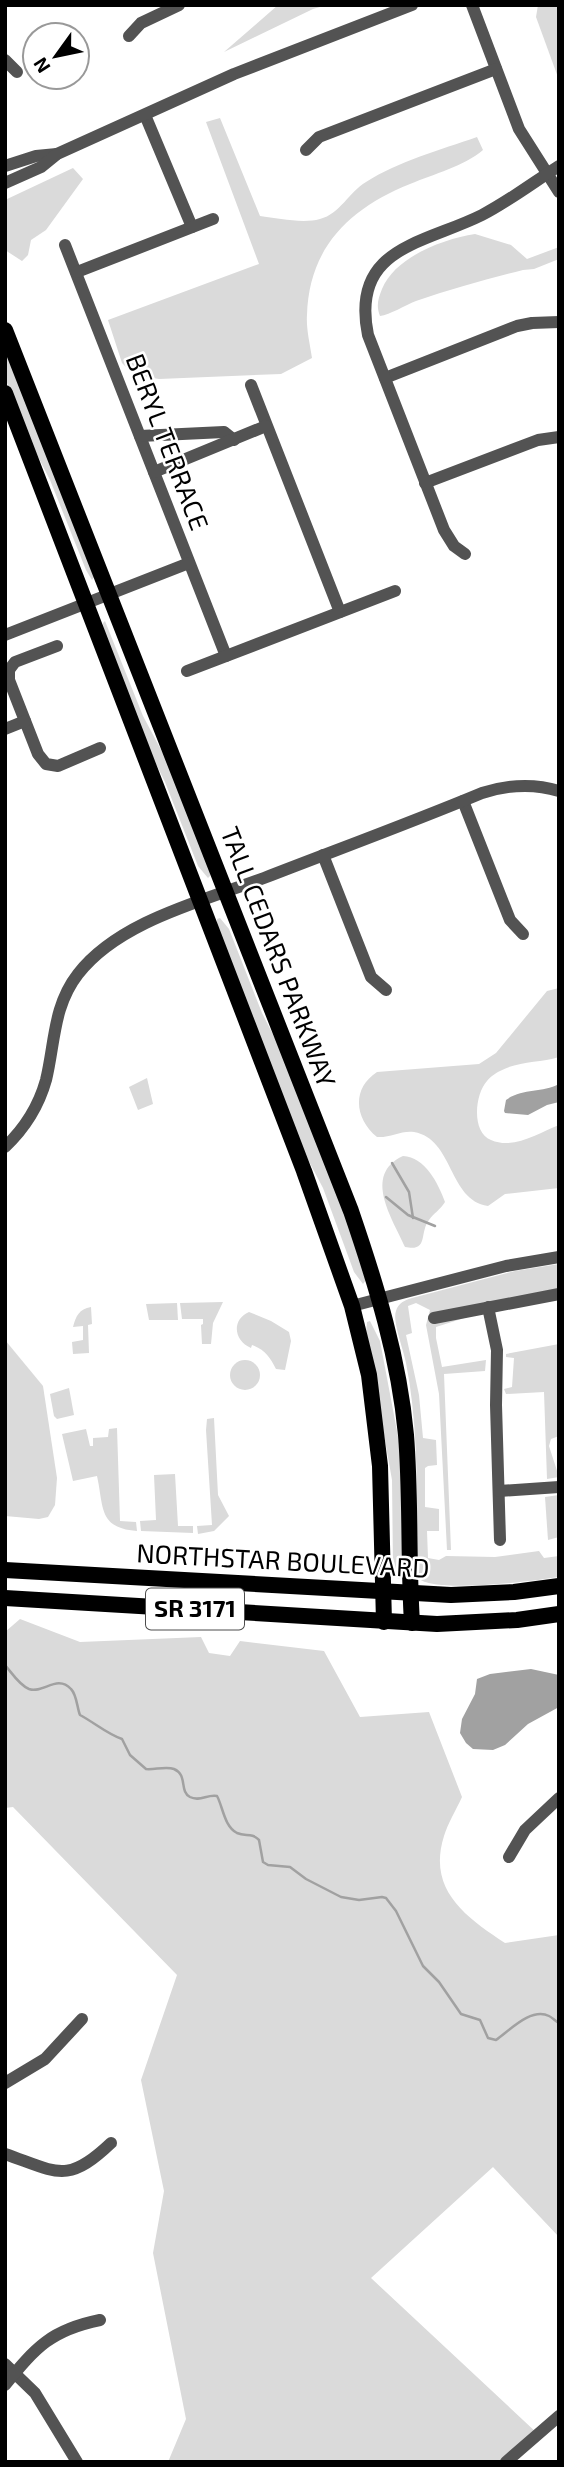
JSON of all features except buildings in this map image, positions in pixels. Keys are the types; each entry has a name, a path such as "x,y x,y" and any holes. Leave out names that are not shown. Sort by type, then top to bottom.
{"main road":[{"name":"TALL CEDARS PARKWAY","path":"5,330 351,1211 380,1299 406,1432 410,1489 412,1623"},
{"name":"TALL CEDARS PARKWAY","path":"5,393 88,603 328,1233 352,1306 375,1414 381,1479 384,1622"},
{"name":"NORTHSTAR BOULEVARD","path":"5,1570 384,1592 482,1594 559,1586"},
{"name":"NORTHSTAR BOULEVARD","path":"5,1598 412,1623 485,1623 559,1614"}],"street":[{"path":"129,36 141,23 179,5"},
{"path":"5,183 41,167 57,154 255,65 412,5"},
{"path":"472,5 519,128 559,192"},
{"path":"5,60 17,72"},
{"path":"306,150 319,137 496,69"},
{"path":"145,115 192,227"},
{"path":"5,166 36,156 57,154"},
{"path":"465,554 446,535 368,335 365,312 369,287 382,265 402,248 479,216 559,166"},
{"path":"77,272 213,219"},
{"name":"BERYL TERRACE","path":"65,245 226,656"},
{"path":"385,378 517,327 532,323 559,322"},
{"path":"251,384 340,612"},
{"path":"154,472 266,426"},
{"path":"140,436 224,432 233,440"},
{"path":"425,483 538,440 559,437"},
{"path":"5,635 189,564"},
{"path":"187,671 395,591"},
{"path":"57,646 15,662 9,670 8,677 38,754 48,765 58,766 100,748"},
{"path":"5,729 25,721"},
{"path":"5,1147 25,1124 38,1101 45,1081 57,1013 77,975 120,936 200,902 500,788 533,786 559,791"},
{"path":"463,801 510,919 523,934"},
{"path":"323,855 371,976 386,990"},
{"path":"352,1306 506,1266 559,1257"},
{"path":"434,1318 559,1294"},
{"path":"488,1307 497,1350 500,1540"},
{"path":"499,1491 559,1487"},
{"path":"509,1857 524,1830 559,1798"},
{"path":"5,2084 40,2063 82,2019"},
{"path":"5,2154 61,2172 84,2166 111,2143"},
{"path":"5,2385 10,2368 57,2333 100,2320"},
{"path":"10,2368 35,2393 76,2462"},
{"path":"506,2462 559,2416"}],"shaded area":[{"path":"278,5 327,5 313,9 224,52"},
{"path":"538,5 559,5 559,80 536,17"},
{"path":"220,118 260,216 290,220 306,221 327,216 366,182 420,156 477,137 483,150 458,165 388,194 352,218 337,233 316,269 310,291 307,320 312,358 281,374 159,379 134,375 122,363 108,320 259,264 206,122"},
{"path":"73,168 83,179 46,230 31,240 28,255 22,261 5,250 5,200"},
{"path":"475,234 511,245 527,259 559,247 559,259 534,269 442,292 380,316 378,306 381,293 388,278 398,268 421,251"},
{"path":"5,347 94,577 92,580 5,378"},
{"path":"105,621 143,716 167,761 210,867 208,878 198,866 165,782 144,740 104,632"},
{"path":"220,918 229,929 262,1013 284,1056 350,1226 366,1280 363,1284 354,1272 323,1188 304,1152 217,927 217,919"},
{"path":"559,988 559,1057 514,1065 495,1074 483,1087 477,1112 480,1129 485,1136 500,1143 517,1142 559,1125 559,1188 505,1194 488,1206 465,1193 437,1146 427,1137 409,1132 377,1137 364,1122 360,1113 360,1095 363,1087 377,1072 479,1064 496,1053 547,991"},
{"path":"147,1078 153,1104 138,1110 129,1087"},
{"path":"559,1084 559,1102 528,1115 505,1113 506,1100 512,1096"},
{"path":"403,1156 418,1161 430,1172 445,1202 426,1225 421,1244 413,1248 405,1247 388,1211 382,1186 384,1174 391,1164"},
{"path":"559,1264 559,1288 436,1327 442,1367 486,1360 485,1371 444,1374 451,1550 447,1550 439,1394 426,1325 430,1310 416,1303 408,1306 412,1333 406,1335 419,1395 423,1438 436,1440 437,1465 425,1468 425,1507 439,1509 439,1531 427,1531 428,1558 439,1560 446,1556 495,1557 539,1551 544,1558 559,1556 559,1577 485,1585 428,1583 418,1578 414,1416 395,1316 397,1308 402,1302 412,1298 515,1271"},
{"path":"223,1302 213,1323 211,1344 202,1344 203,1319 182,1319 180,1303"},
{"path":"177,1303 178,1320 149,1320 146,1304"},
{"path":"91,1307 92,1324 88,1325 89,1353 73,1354 72,1342 83,1340 83,1326 73,1327 75,1320 81,1311"},
{"path":"249,1312 289,1332 291,1341 285,1370 276,1369 264,1352 241,1341 237,1325"},
{"path":"370,1321 380,1341 403,1463 403,1573 399,1579 395,1577 393,1567 392,1480 366,1333 367,1322"},
{"path":"5,1340 43,1386 57,1478 55,1505 48,1517 39,1519 5,1516"},
{"path":"559,1344 559,1436 551,1439 549,1446 559,1477 547,1479 544,1392 506,1394 504,1389 512,1387 514,1358 506,1357 506,1354"},
{"path":"245,1360 255,1365 260,1375 255,1385 245,1390 235,1385 230,1375 235,1365"},
{"path":"69,1388 74,1415 57,1419 50,1394"},
{"path":"214,1418 218,1495 229,1516 214,1531 198,1534 197,1526 212,1525 206,1430 207,1419"},
{"path":"117,1428 120,1521 136,1522 137,1531 115,1526 109,1520 102,1506 97,1476 73,1481 62,1434 86,1429 90,1446 93,1446 93,1438 108,1437 109,1429"},
{"path":"175,1474 178,1526 193,1526 193,1533 141,1531 140,1521 156,1520 154,1475"},
{"path":"559,1495 559,1537 548,1540 545,1497"},
{"path":"20,1619 80,1642 201,1637 209,1653 230,1656 240,1641 324,1651 360,1717 429,1712 462,1797 444,1836 440,1855 441,1872 446,1887 464,1912 505,1943 559,1935 559,2237 493,2167 371,2278 538,2434 505,2462 168,2462 186,2419 153,2253 164,2191 141,2080 177,1975 13,1807 5,1808 5,1632"},
{"path":"531,1669 559,1675 559,1707 528,1724 505,1745 493,1750 473,1749 460,1733 462,1719 475,1694 477,1679 490,1674"}],"waterway":[{"path":"392,1163 409,1192 413,1218"},
{"path":"386,1197 408,1215 435,1226"},
{"path":"5,1665 19,1682 29,1689 60,1683 66,1685 75,1695 80,1715 122,1739 130,1755 146,1769 174,1769 181,1775 185,1791 190,1797 197,1799 217,1796 233,1830 259,1840 263,1862 290,1867 306,1879 341,1897 359,1900 386,1898 396,1911 423,1966 439,1982 461,2014 480,2020 488,2038 496,2040 521,2021 535,2015 549,2016 559,2023"}]}
